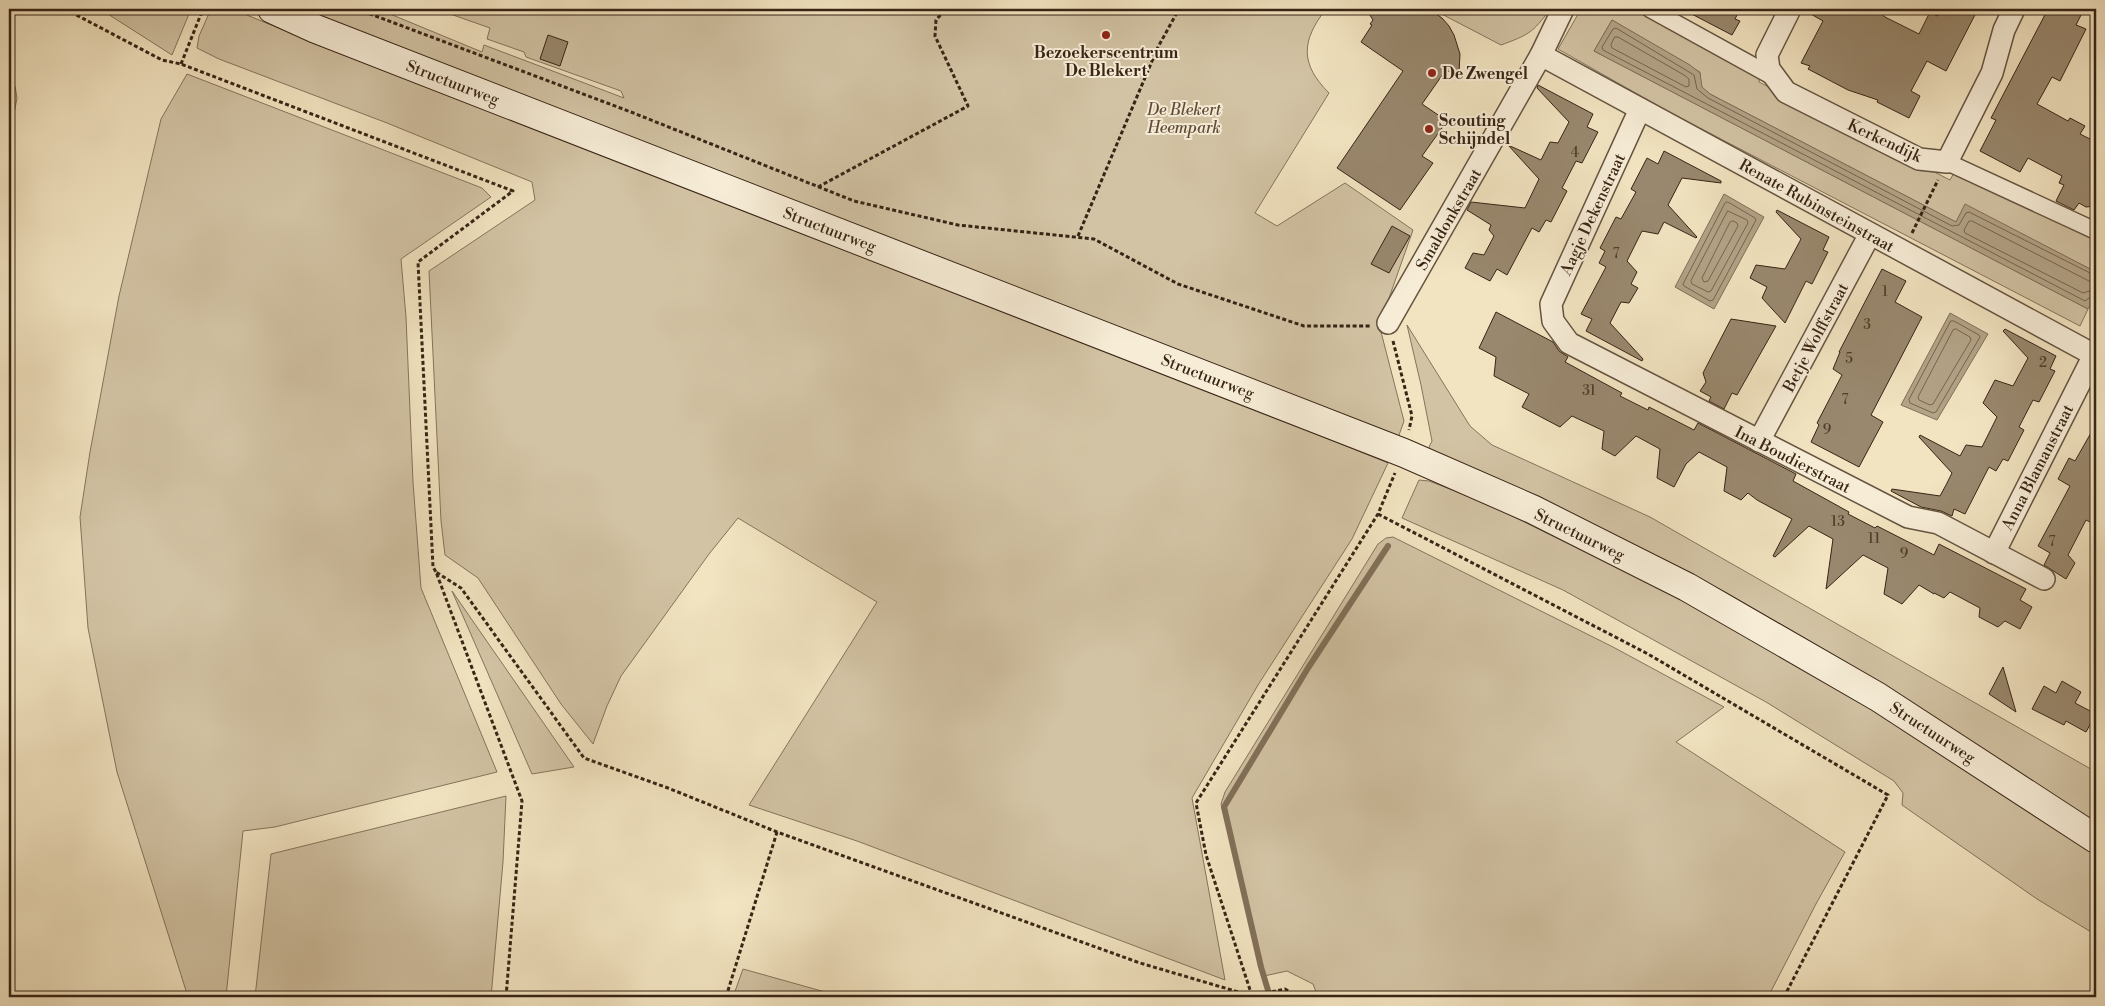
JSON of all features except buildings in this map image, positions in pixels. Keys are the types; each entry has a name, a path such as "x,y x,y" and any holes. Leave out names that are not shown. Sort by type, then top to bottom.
{"main road":[{"name":"Structuurweg","path":"272,9 316,29 1404,453 1532,509 1687,586 1878,697 2096,840"}],"street":[{"name":"Smaldonkstraat","path":"1388,323 1541,55 1563,9"},
{"path":"1650,9 1778,79"},
{"name":"Kerkendijk","path":"1790,9 1767,55 1769,69 1786,92 1919,158 1947,162"},
{"path":"2014,9 2004,30 1992,73 1947,162 2096,231"},
{"name":"Renate Rubinsteinstraat","path":"1541,55 2095,356"},
{"name":"Aagje Dekenstraat","path":"1553,321 1551,304 1640,109"},
{"name":"Betje Wolffstraat","path":"1759,441 1870,234"},
{"name":"Ina Boudierstraat","path":"1553,321 1568,344 1908,517 1938,523 2044,579"},
{"name":"Anna Blamanstraat","path":"1994,553 2095,356"}],"path":[{"path":"65,9 162,60 181,64 513,190 418,262 433,568 522,801 506,997"},
{"path":"181,64 203,9"},
{"path":"357,9 605,101 854,201 958,224 1094,239 1178,284 1304,326 1384,326 1388,323 1412,416 1404,453 1378,514 1196,803 1206,855 1254,996"},
{"path":"818,187 968,106 935,36 936,20 946,9"},
{"path":"1078,236 1158,47 1179,9"},
{"path":"1913,231 1934,186"},
{"path":"1378,514 1648,654 1888,795 1784,997"},
{"path":"436,572 461,588 584,758 668,788 778,832 1140,963 1254,996 1285,988 1299,997"},
{"path":"726,997 778,832"}],"green space":[{"path":"100,9 191,9 172,55"},
{"path":"211,9 232,9 1020,316 1388,463 1352,539 1258,685 1192,798 1225,980 857,841 749,805 877,602 738,518 709,554 621,676 607,706 593,744 561,704 478,578 445,555 441,521 429,271 535,200 532,182 387,123 219,59 197,48 199,36"},
{"name":"De Blekert Heempark","path":"299,9 378,9 482,52 484,45 624,98 621,91 526,57 524,52 487,39 490,28 436,9 1326,9 1312,32 1307,52 1313,72 1329,93 1255,213 1277,226 1345,183 1413,230 1389,298 1382,312 1380,328 1404,421 1398,438"},
{"path":"1432,9 1550,9 1529,32 1518,39 1501,45"},
{"path":"1581,9 1639,9 1761,67 1759,82 1950,180 1955,171 2096,241 2096,272 1965,205 1956,222 1710,94 1701,87 1700,72 1612,20 1594,51 2088,309 2080,326 1669,112 1558,49"},
{"path":"187,74 482,188 491,197 401,259 406,317 413,482 421,588 497,772 275,827 243,831 226,997 188,997 117,772 88,628 80,517 119,296 161,119"},
{"path":"15,86 17,98 9,140 9,87"},
{"path":"1407,325 1470,426 1492,445 1650,517 2096,772 2096,825 1876,680 1727,593 1611,534 1430,452 1429,447 1432,441"},
{"path":"1419,480 1429,481 1481,501 1695,605 1856,694 2096,855 2096,935 2037,899 1902,805 1903,793 1894,781 1766,702 1563,590 1402,518"},
{"path":"1393,537 1613,647 1724,707 1676,742 1845,852 1768,997 1318,997 1313,984 1287,971 1264,976 1221,804 1225,792 1378,544 1386,538"},
{"path":"452,591 574,767 532,774"},
{"path":"506,796 503,862 491,997 255,997 271,854"},
{"path":"743,969 843,997 733,997"}],"water":[{"path":"1612,20 1690,65 1700,73 1702,87 1710,94 1956,222 1965,204 2096,272 2096,298 2088,309 1594,51"},
{"path":"1724,194 1764,217 1714,309 1675,287"},
{"path":"1950,313 1988,334 1937,420 1901,405"}],"waterway":[{"path":"1270,997 1261,967 1224,807 1308,668 1388,546"}],"place":[{"name":"Bezoekerscentrum De Blekert","path":"1106,35"},
{"name":"De Zwengel","path":"1432,73"},
{"name":"Scouting Schijndel","path":"1429,129"}]}
